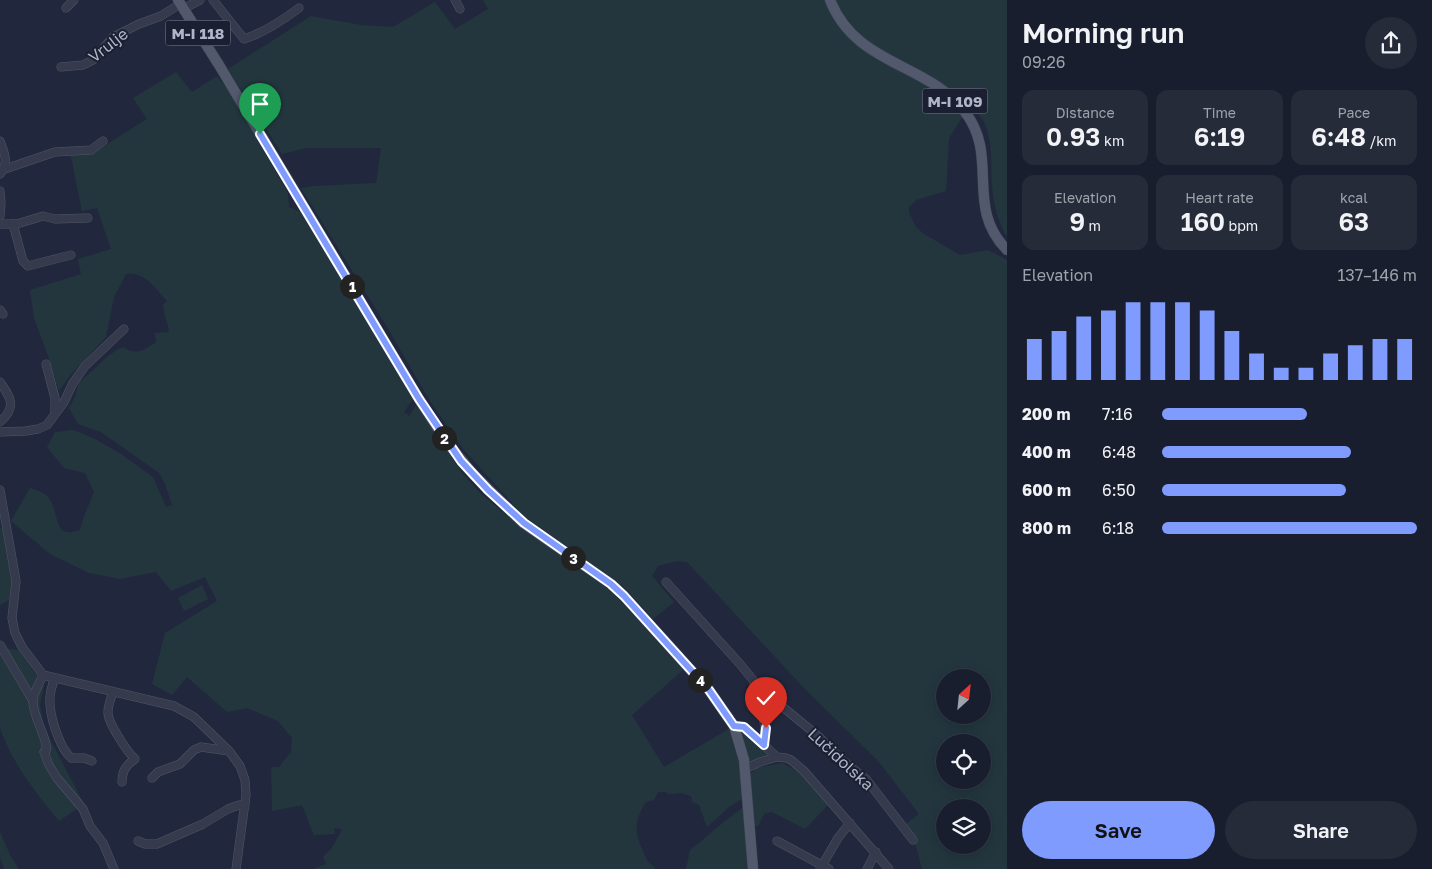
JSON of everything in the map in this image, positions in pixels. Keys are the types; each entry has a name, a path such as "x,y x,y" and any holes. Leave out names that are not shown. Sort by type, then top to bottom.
{"main road":[{"name":"M-I 109","path":"830,0 839,19 857,40 939,89 959,105 968,116 978,133 981,149 986,216 996,237 1007,250"},
{"name":"M-I 118","path":"180,4 219,65 419,399 461,461 488,490 524,523 611,584 624,596 709,690 734,726 745,769 753,869"}],"street":[{"path":"66,8 74,0"},
{"name":"Vrulje","path":"62,67 83,65 93,60 113,37 161,16 180,4 200,0"},
{"path":"213,0 244,39 252,37 276,24 299,8"},
{"path":"455,0 460,9"},
{"path":"0,141 6,162 2,172"},
{"path":"2,172 55,152 91,150 103,141"},
{"path":"0,191 2,203 0,216"},
{"path":"0,224 13,224 43,216 55,219 88,218"},
{"path":"13,224 23,261 28,266 71,255"},
{"path":"0,432 38,429 47,426 64,402 73,383 85,366 124,329"},
{"path":"46,364 56,398 55,414"},
{"path":"0,382 10,400 11,409 0,422"},
{"path":"0,490 16,581 12,618 15,633 22,647 43,675 174,706 194,717 229,751 240,766 245,780 245,805 236,869"},
{"path":"666,582 740,664 752,680 766,728 764,745"},
{"path":"0,645 33,701 40,729 47,746 44,752 49,765 57,778 83,809 90,826 103,844 114,869"},
{"path":"33,701 43,675"},
{"path":"54,678 50,699 51,710 55,728 66,754 71,758 84,758 92,762"},
{"path":"113,692 108,717 122,744 134,760 127,764 122,775 122,782"},
{"name":"Lučidolska","path":"756,692 774,699 866,779 913,840"},
{"path":"734,726 744,727 777,757"},
{"path":"152,778 158,772 180,764 194,750 201,747 213,747 229,751"},
{"path":"745,769 777,757 791,760 804,770 889,869"},
{"path":"138,841 145,844 157,844 203,824 239,804 245,805"},
{"path":"777,841 824,868 838,838 850,823"},
{"path":"867,869 876,852"}],"shaded area":[{"path":"483,0 1007,0 1007,237 996,212 992,185 991,152 986,127 983,120 970,105 949,138 946,191 916,200 909,207 909,213 916,227 924,234 960,255 988,250 1007,260 1007,869 922,869 916,846 903,826 919,814 879,762 804,688 687,562 677,561 658,566 652,576 674,602 653,619 624,587 540,530 517,509 464,450 430,401 387,327 301,188 376,183 381,148 306,148 282,154 228,69 311,16 361,25 393,27 435,2 455,29 488,9"},
{"path":"176,72 192,92 217,76 230,92 288,193 289,207 302,213 413,399 404,412 409,416 416,405 463,474 480,493 511,519 596,578 611,591 684,669 632,715 664,767 729,729 739,763 742,799 730,806 707,827 699,805 692,802 691,796 681,793 669,794 658,792 654,800 646,802 637,820 640,844 648,861 655,867 654,869 313,869 326,864 323,856 331,850 342,829 334,828 335,834 314,835 302,805 272,811 271,767 279,767 291,752 292,738 278,721 247,708 227,712 187,677 172,695 152,684 165,633 217,601 205,577 171,591 156,572 120,579 89,573 50,554 11,521 30,488 48,497 61,529 65,532 80,530 94,492 85,473 64,468 47,447 55,432 74,430 95,439 121,454 153,477 166,507 172,505 159,473 101,432 78,424 69,408 76,395 78,383 110,354 123,347 132,351 140,351 156,342 155,333 169,332 163,305 167,301 144,278 139,275 126,274 114,297 106,337 71,374 59,391 34,318 30,290 81,274 78,259 111,249 97,208 82,211 70,152 98,144 101,148 147,119 133,98"},
{"path":"0,528 2,528 12,582 9,600 0,605"},
{"path":"202,585 208,599 184,611 178,598"},
{"path":"0,642 4,648 18,650 44,686 40,705 44,728 84,804 59,821 18,765 0,728"},
{"path":"745,731 770,755 749,764 740,733"},
{"path":"782,763 799,772 829,804 805,829 772,812 765,813 758,826 752,827 750,774 757,768"},
{"path":"745,806 749,869 686,869 690,850"},
{"path":"0,832 11,857 19,869 4,869 0,858"}],"route":[{"path":"260,134 419,399 461,461 488,490 534,532 611,584 624,596 709,690 734,726 744,727 764,745 766,728"}]}
